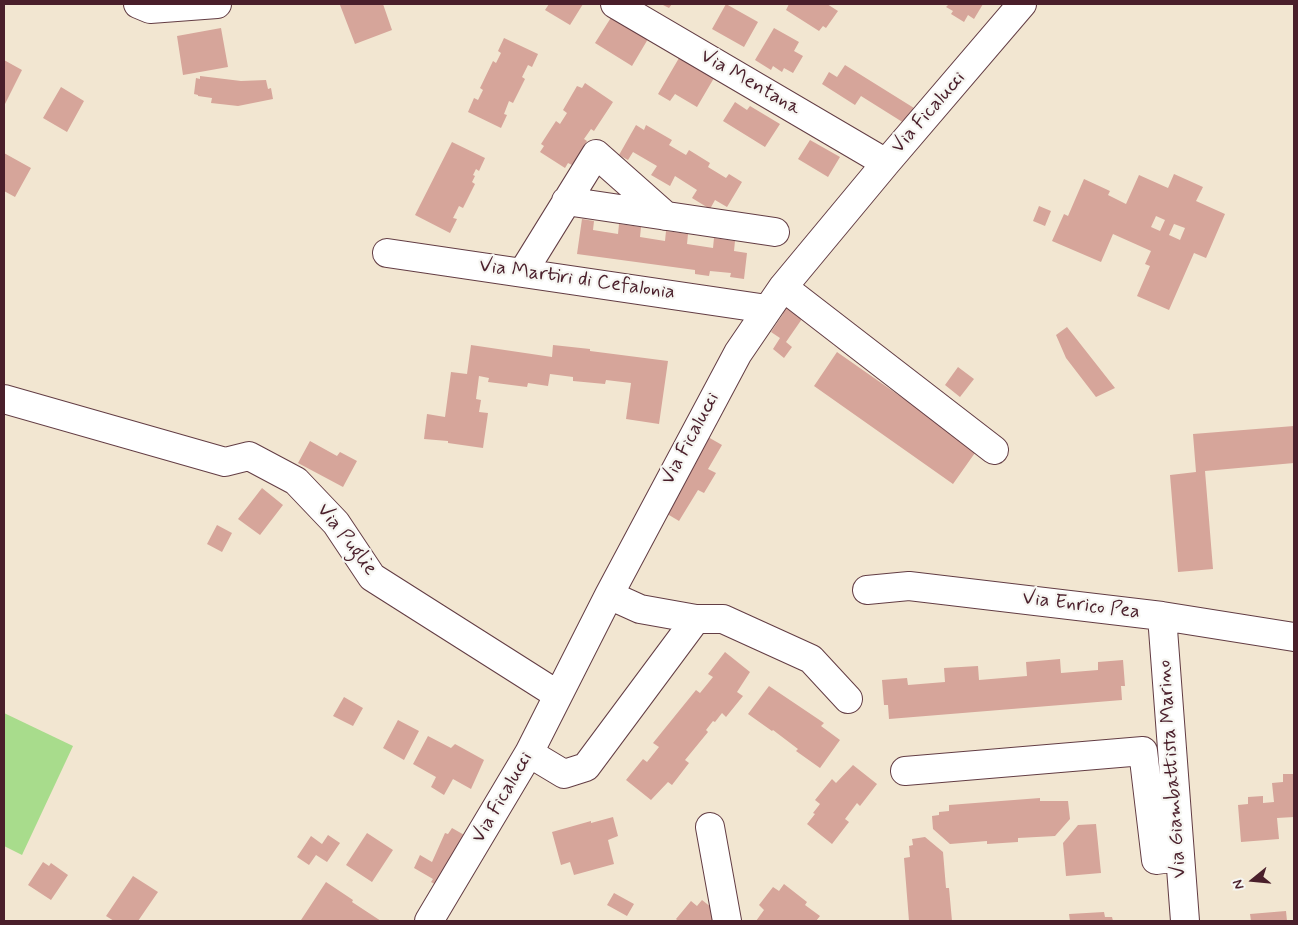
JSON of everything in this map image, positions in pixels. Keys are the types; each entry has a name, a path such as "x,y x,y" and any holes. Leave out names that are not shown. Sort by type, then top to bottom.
{"street":[{"path":"138,4 150,9 217,4"},
{"name":"Via Mentana","path":"615,4 886,163"},
{"name":"Via Ficalucci","path":"429,921 529,753 609,594 738,353 783,287 1022,4"},
{"path":"523,272 596,154 666,216"},
{"path":"566,201 775,232"},
{"name":"Via Martiri di Cefalonia","path":"387,253 768,309"},
{"path":"783,287 994,450"},
{"name":"Via Puglie","path":"4,398 225,462 249,456 296,481 336,523 372,578 558,695"},
{"name":"Via Enrico Pea","path":"867,590 909,586 1162,616 1294,637"},
{"path":"609,594 640,609 696,619 723,619 811,659 848,699"},
{"name":"Via Giambattista Marino","path":"1162,616 1185,921"},
{"path":"529,753 564,774 586,767 696,619"},
{"path":"905,772 1143,751 1156,860 1180,858"},
{"path":"710,827 727,921"}],"green space":[{"path":"4,713 73,746 22,855 4,846"}],"building":[{"path":"383,4 392,30 355,44 340,5"},
{"path":"549,4 583,4 570,25 545,10"},
{"path":"661,4 672,4 669,8"},
{"path":"726,4 758,22 744,47 712,29"},
{"path":"789,4 827,4 838,11 826,28 823,26 819,31 786,10"},
{"path":"949,4 983,4 974,19 968,15 964,22 951,14 953,11 946,7"},
{"path":"612,16 648,39 632,66 595,43"},
{"path":"221,28 228,67 183,75 177,36"},
{"path":"774,28 799,42 794,51 803,56 793,73 784,68 782,72 773,66 771,70 755,60"},
{"path":"504,38 538,54 532,67 528,65 522,77 525,79 513,103 509,101 504,114 507,115 501,128 468,112 474,98 478,100 483,90 480,88 493,61 496,63 501,53 498,51"},
{"path":"679,58 714,78 697,107 675,94 670,101 658,94"},
{"path":"4,60 22,70 4,106"},
{"path":"845,65 914,108 904,123 861,96 855,105 822,84 829,72 837,77"},
{"path":"200,76 241,81 266,80 268,89 271,88 273,99 238,106 211,103 212,98 194,94 196,78 200,79"},
{"path":"585,83 613,102 594,131 591,129 584,139 587,141 572,165 568,163 565,168 540,152 544,146 541,144 556,121 560,124 567,113 563,110 577,86 582,88"},
{"path":"61,87 84,101 67,132 43,118"},
{"path":"735,102 747,110 750,106 780,124 765,147 723,121"},
{"path":"636,125 644,130 646,125 672,140 669,145 686,155 689,150 710,163 708,167 726,178 729,174 742,182 727,207 715,200 710,209 692,198 697,190 675,176 670,186 651,175 657,166 633,152 628,160 619,155"},
{"path":"810,140 840,157 828,177 798,159"},
{"path":"452,142 485,158 479,171 476,169 473,175 475,176 472,182 475,184 463,208 459,206 453,218 457,219 450,233 415,215"},
{"path":"4,153 31,168 15,197 4,191"},
{"path":"1174,174 1203,187 1196,201 1225,214 1206,258 1194,253 1169,310 1137,296 1150,266 1145,264 1151,251 1113,234 1101,262 1052,241 1064,214 1068,216 1084,179 1110,191 1108,195 1126,204 1139,175 1168,188","holes":["1156,216 1165,220 1160,231 1151,227","1174,224 1185,228 1180,240 1169,235"]},
{"path":"1039,206 1051,211 1045,226 1033,221"},
{"path":"582,219 594,221 593,230 618,234 619,224 641,227 640,237 665,241 666,231 688,234 687,244 713,248 714,238 735,241 734,251 747,253 744,279 730,277 731,273 710,271 709,276 695,274 695,270 577,254"},
{"path":"790,306 804,316 786,342 792,347 784,358 773,349 780,338 771,332 783,314 780,311"},
{"path":"1067,327 1115,388 1096,397 1066,358 1056,335"},
{"path":"471,345 552,357 553,345 668,361 659,424 626,419 631,383 606,380 605,384 573,381 573,377 550,374 548,386 528,383 527,387 488,382 489,378 479,376 476,399 481,400 479,412 488,413 483,448 448,443 448,441 424,439 427,414 445,417 451,372 467,374"},
{"path":"837,352 977,450 953,484 814,386"},
{"path":"958,367 974,379 960,397 945,385"},
{"path":"1294,426 1294,463 1205,471 1213,569 1178,572 1170,475 1196,472 1193,434"},
{"path":"708,437 722,445 708,469 716,473 704,493 698,490 679,521 664,512"},
{"path":"310,441 337,456 340,452 357,461 343,487 298,463"},
{"path":"262,488 283,505 260,535 238,519"},
{"path":"217,525 232,533 222,552 207,544"},
{"path":"725,652 750,672 737,692 743,696 726,717 722,713 715,722 713,721 706,730 708,732 685,760 689,763 672,785 668,782 651,800 626,780 643,759 647,762 659,747 653,743 696,690 700,693 713,677 708,674"},
{"path":"1060,659 1061,673 1098,670 1098,662 1123,660 1125,686 1121,686 1122,700 889,719 888,705 884,705 882,680 907,678 908,685 945,682 944,668 978,666 979,680 1027,676 1026,662"},
{"path":"769,686 824,723 821,726 840,740 820,768 796,751 798,749 773,730 748,714"},
{"path":"344,697 363,708 353,726 333,716"},
{"path":"398,720 419,731 404,760 383,748"},
{"path":"428,736 451,748 455,744 484,760 471,789 453,779 444,795 431,787 436,777 413,764"},
{"path":"853,765 877,784 860,806 857,803 845,819 849,822 832,844 807,824 820,804 815,800 832,779 836,783"},
{"path":"1283,774 1294,774 1294,817 1277,818 1279,839 1241,842 1238,805 1248,804 1248,797 1263,796 1263,803 1274,802 1272,783 1283,782"},
{"path":"1040,798 1040,801 1068,801 1070,819 1055,836 1018,838 1018,842 987,844 987,841 950,844 933,829 932,816 939,815 939,812 949,811 949,805"},
{"path":"613,817 618,836 608,840 614,864 574,875 570,862 561,865 552,832"},
{"path":"1096,824 1101,873 1066,876 1063,843 1078,825"},
{"path":"452,828 466,836 438,886 431,882 433,879 414,868 420,855 432,862 445,833 448,834"},
{"path":"367,833 393,850 372,882 346,865"},
{"path":"328,835 340,843 327,862 316,855 309,865 297,857 311,836 322,844"},
{"path":"925,837 943,852 946,888 949,888 952,921 909,921 904,858 910,857 909,846 913,845 912,839"},
{"path":"43,862 49,866 51,863 68,875 51,900 28,885"},
{"path":"133,876 158,892 138,921 114,921 106,916"},
{"path":"326,882 353,900 352,902 381,921 301,920"},
{"path":"784,884 807,902 805,905 820,916 816,921 756,921 764,910 759,905 773,887 779,891"},
{"path":"614,893 634,904 627,916 607,905"},
{"path":"702,900 716,911 711,917 717,921 678,921 676,919 691,901 697,906"},
{"path":"1286,911 1287,921 1251,921 1250,914"},
{"path":"1104,912 1105,917 1112,917 1113,921 1070,921 1069,914"}]}
